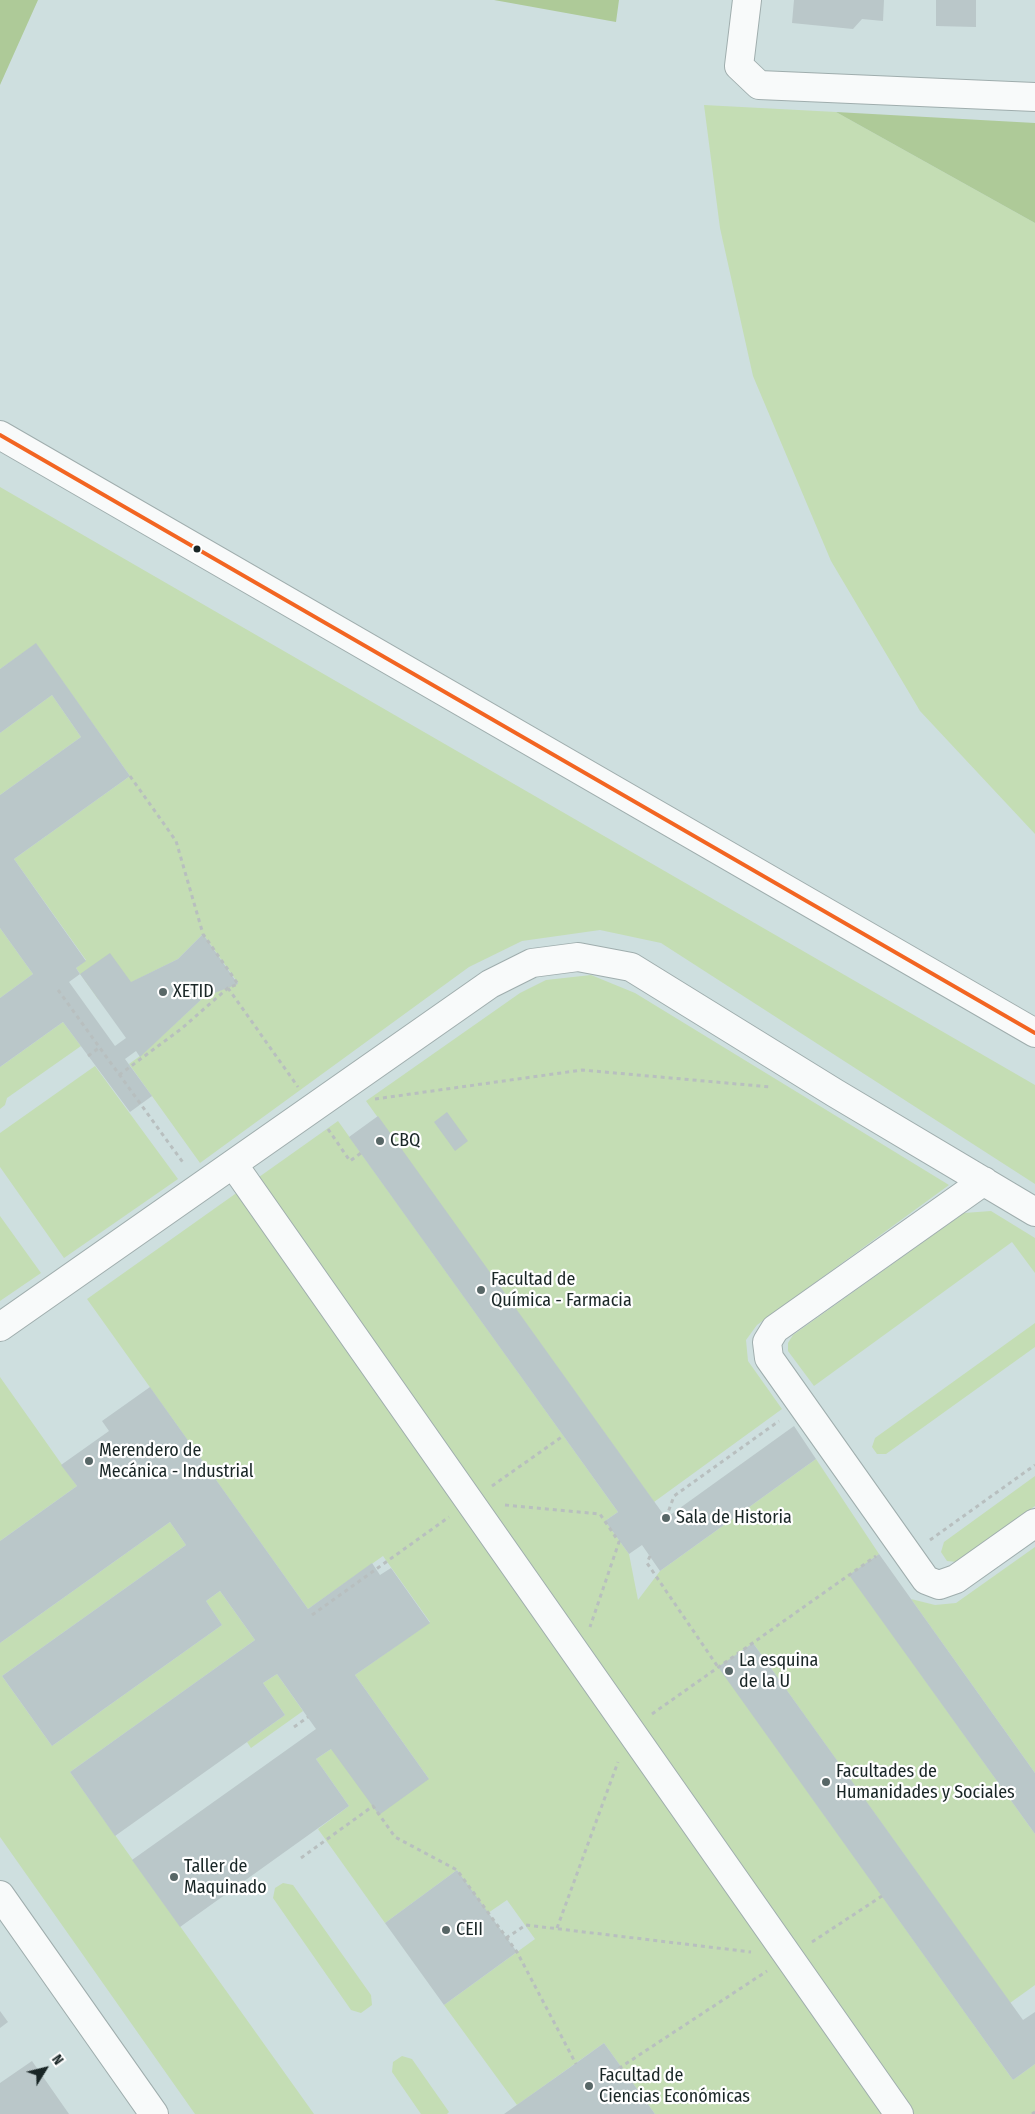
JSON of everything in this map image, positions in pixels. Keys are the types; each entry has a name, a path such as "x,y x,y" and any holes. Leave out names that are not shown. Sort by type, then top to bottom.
{"street":[{"path":"747,0 739,66 758,85 1035,97"},
{"path":"0,435 1035,1033"},
{"path":"0,1327 490,984 532,963 578,957 631,967 835,1093 1035,1212"},
{"path":"233,1164 899,2114"},
{"path":"984,1181 775,1329 767,1342 769,1358 926,1580 939,1585 956,1579 1035,1523"},
{"path":"0,1895 154,2114"}],"path":[{"path":"119,1075 181,1029 228,988 238,984 203,934 176,841 130,776"},
{"path":"228,988 350,1161 361,1153"},
{"path":"58,990 200,1187"},
{"path":"88,1056 100,1047"},
{"path":"371,1100 582,1070 777,1088"},
{"path":"666,1518 674,1496 802,1404"},
{"path":"312,1614 563,1436"},
{"path":"557,1928 630,1730 718,1668 1035,1465"},
{"path":"470,1502 600,1514 619,1542 579,1658"},
{"path":"650,1556 647,1563 718,1668"},
{"path":"294,1727 308,1717"},
{"path":"301,1858 373,1806 395,1836 457,1870 517,1952 576,2064"},
{"path":"592,2086 882,1896"},
{"path":"506,1938 526,1925 789,1957"}],"green space":[{"path":"0,0 38,0 0,85"},
{"path":"494,0 619,0 616,22"},
{"path":"704,105 836,112 1035,223 1035,834 920,711 831,561 753,376 720,228"},
{"path":"836,112 1035,123 1035,223"},
{"path":"0,487 1035,1085 1035,1184 661,943 600,930 522,941 469,967 200,1163 129,1064 204,997 238,983 203,934 178,959 98,999 76,968 86,960 14,859 130,776 36,644 0,669"},
{"path":"52,695 81,737 0,795 0,733"},
{"path":"0,928 33,974 0,998"},
{"path":"591,975 635,993 949,1185 757,1325 746,1340 748,1361 782,1409 654,1502 366,1101 520,993 546,980"},
{"path":"63,1022 81,1046 7,1098 5,1105 0,1109 0,1067"},
{"path":"95,1066 178,1179 64,1258 0,1167 0,1133"},
{"path":"338,1121 618,1512 605,1521 629,1554 638,1600 660,1571 816,1459 879,1554 850,1575 1035,1834 1035,1985 1010,2003 753,1643 719,1667 1013,2080 1035,2064 1035,2114 655,2114 604,2043 517,2105 444,2005 535,1939 507,1900 488,1913 457,1870 385,1923 318,1829 349,1806 316,1759 331,1749 429,1779 355,1675 430,1622 383,1556 308,1609 87,1299"},
{"path":"991,1211 1035,1238 1035,1273 1012,1242 814,1386 788,1351 788,1343 793,1335 964,1213"},
{"path":"0,1216 41,1273 0,1301"},
{"path":"1035,1323 1035,1347 886,1454 877,1454 872,1447 875,1438"},
{"path":"0,1377 77,1486 0,1541"},
{"path":"1035,1476 1035,1506 957,1562 947,1561 941,1552 944,1542"},
{"path":"170,1522 186,1545 2,1676 52,1746 222,1625 206,1601 220,1591 255,1640 70,1772 314,2114 195,2114 0,1837 0,1643"},
{"path":"1035,1547 1035,1773 911,1599 935,1605 956,1603"},
{"path":"277,1674 303,1711 251,1748 247,1742 285,1715 263,1683"},
{"path":"283,1883 293,1885 371,1995 372,2005 361,2013 351,2010 273,1898 275,1888"},
{"path":"402,2056 412,2059 449,2112 447,2114 421,2114 392,2072 393,2062"}],"building":[{"path":"794,0 884,0 883,21 862,19 853,29 792,23"},
{"path":"936,0 976,0 976,27 936,26"},
{"path":"36,643 130,776 14,859 86,961 76,968 80,974 110,953 131,982 178,959 203,934 238,984 204,997 140,1057 136,1051 125,1059 152,1096 130,1112 63,1022 0,1067 0,998 33,974 0,928 0,795 81,737 52,695 0,733 0,669","holes":["80,974 126,1038 115,1046 69,982"]},
{"path":"447,1112 468,1141 455,1151 434,1122"},
{"name":"Facultad de Química - Farmacia","path":"378,1116 666,1518 794,1426 816,1459 660,1571 642,1545 629,1554 605,1521 618,1512 349,1137"},
{"path":"150,1387 308,1609 372,1563 380,1575 391,1568 430,1623 355,1675 429,1779 379,1815 331,1749 316,1759 349,1806 180,1927 132,1860 316,1729 277,1674 263,1683 285,1715 115,1836 70,1772 255,1640 220,1591 206,1601 222,1625 52,1746 2,1676 186,1545 170,1522 0,1643 0,1541 77,1486 61,1465 109,1431 102,1421"},
{"name":"Facultades de Humanidades y Sociales","path":"879,1554 1035,1773 1035,1834 849,1575"},
{"name":"Facultades de Humanidades y Sociales","path":"753,1643 1023,2020 1035,2012 1035,2064 1013,2080 718,1667"},
{"name":"CEII","path":"457,1870 517,1952 444,2005 385,1923"},
{"path":"0,2011 8,2022 0,2028"},
{"name":"Facultad de Ciencias Económicas","path":"604,2043 655,2114 504,2114 579,2061"},
{"path":"32,2061 69,2114 0,2114 0,2083"}],"transit line":[{"path":"0,435 1035,1033"}],"place":[{"name":"XETID","path":"163,992"},
{"name":"CBQ","path":"380,1141"},
{"name":"Facultad de Química - Farmacia","path":"481,1290"},
{"name":"Merendero de Mecánica - Industrial","path":"89,1461"},
{"name":"Sala de Historia","path":"666,1518"},
{"name":"La esquina de la U","path":"729,1671"},
{"name":"Facultades de Humanidades y Sociales","path":"826,1782"},
{"name":"Taller de Maquinado","path":"174,1877"},
{"name":"CEII","path":"446,1930"},
{"name":"Facultad de Ciencias Económicas","path":"589,2086"}]}
